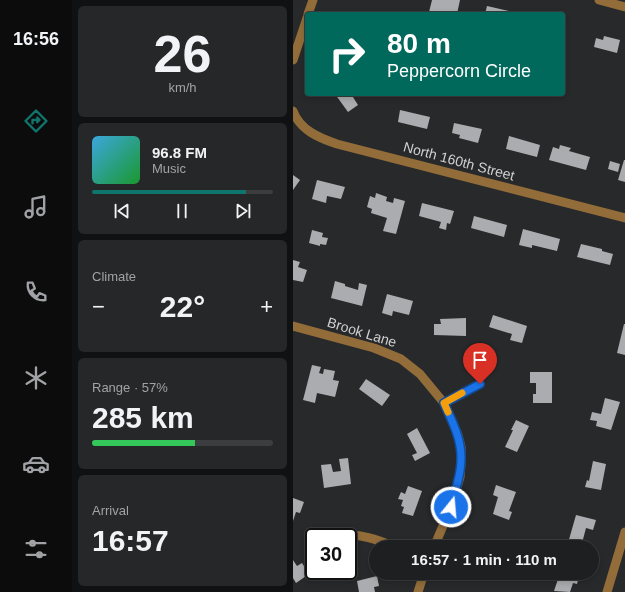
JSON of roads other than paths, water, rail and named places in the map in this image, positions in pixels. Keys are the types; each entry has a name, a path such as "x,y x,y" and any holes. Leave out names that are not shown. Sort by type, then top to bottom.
{"street":[{"path":"309,12 313,0"},
{"path":"599,0 625,7"},
{"path":"293,60 305,24"},
{"name":"North 160th Street","path":"294,114 303,126 319,138 337,144 625,218"},
{"name":"Brook Lane","path":"293,326 374,348 401,359 420,374 444,403 458,436 461,447 461,464 451,507 437,540"},
{"path":"444,403 480,384"},
{"path":"607,592 625,532"},
{"path":"357,535 377,540"},
{"path":"418,592 422,580"}]}
